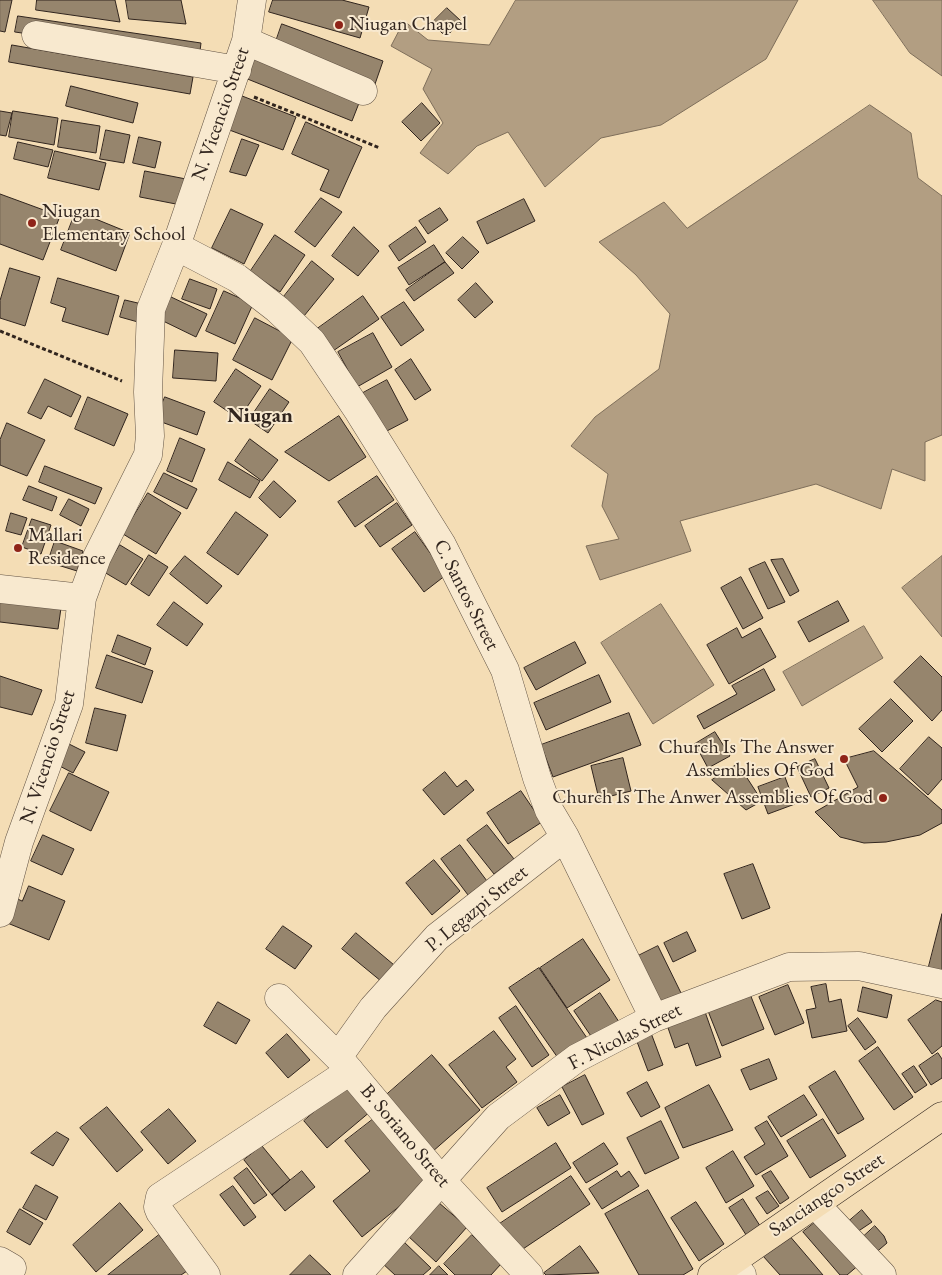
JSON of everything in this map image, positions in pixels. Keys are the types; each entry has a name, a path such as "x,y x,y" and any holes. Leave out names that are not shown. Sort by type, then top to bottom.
{"main road":[{"name":"Sanciangco Street","path":"728,1270 942,1116"}],"street":[{"name":"N. Vicencio Street","path":"0,913 19,842 69,704 82,598 97,557 114,520 136,483 148,455 150,436 148,392 151,309 176,246 246,41 252,0"},
{"path":"36,35 233,78"},
{"path":"246,41 364,91"},
{"name":"C. Santos Street","path":"176,246 237,278 277,309 312,342 359,412 442,546 504,670 537,778 549,810 565,837 654,1018"},
{"path":"0,589 82,598"},
{"name":"P. Legazpi Street","path":"344,1064 372,1008 437,937 565,837"},
{"name":"F. Nicolas Street","path":"357,1275 498,1117 577,1058 654,1018 789,967 859,966 942,984"},
{"name":"B. Soriano Street","path":"279,998 344,1064 442,1181 529,1275"},
{"path":"206,1275 160,1212 158,1207 160,1198 344,1064"},
{"path":"816,1205 882,1275"}],"path":[{"path":"233,78 380,148"},
{"path":"0,331 148,392"}],"shaded area":[{"path":"516,0 798,0 766,59 661,125 601,138 545,187 508,132 477,146 448,174 420,153 443,123 423,89 432,69 391,46 404,21 428,40 489,45"},
{"path":"873,0 942,0 942,76 910,53"},
{"path":"870,105 911,133 918,178 942,196 942,435 925,442 925,481 892,469 881,509 816,484 680,521 691,551 600,580 586,546 619,539 602,506 608,474 571,446 595,417 659,369 670,314 636,275 599,242 664,202 687,228"},
{"path":"942,556 942,637 902,588"},
{"path":"661,604 714,685 653,724 601,643"},
{"path":"864,626 883,658 802,706 783,672"}],"building":[{"path":"0,0 12,0 5,32 0,31"},
{"path":"37,0 115,0 120,22 36,10"},
{"path":"126,0 181,0 186,24 129,19"},
{"name":"Niugan Chapel","path":"273,0 342,0 369,7 360,38 269,12"},
{"path":"447,8 461,21 446,37 432,23"},
{"path":"18,16 201,43 199,59 15,32"},
{"path":"282,24 383,61 374,87 273,50"},
{"path":"12,45 193,77 190,94 9,62"},
{"path":"254,55 361,98 352,121 245,78"},
{"path":"71,86 138,103 133,123 66,106"},
{"path":"237,94 296,117 283,150 224,128"},
{"path":"422,103 440,123 421,141 402,122"},
{"path":"0,111 12,113 6,136 0,135"},
{"path":"13,111 58,118 54,145 9,137"},
{"path":"62,120 100,126 96,153 58,147"},
{"path":"306,122 362,147 339,198 320,190 329,170 292,154"},
{"path":"106,130 130,135 124,163 100,159"},
{"path":"139,137 161,142 155,168 133,163"},
{"path":"242,139 259,145 246,176 230,172"},
{"path":"18,142 53,150 48,167 14,159"},
{"path":"55,151 106,163 99,190 48,178"},
{"path":"145,171 186,179 181,205 140,197"},
{"path":"0,194 60,216 43,260 0,244"},
{"path":"321,198 342,212 315,247 295,232"},
{"path":"524,199 535,221 487,244 477,222"},
{"path":"440,208 448,220 428,234 419,221"},
{"path":"231,209 263,224 244,264 212,248"},
{"path":"76,211 130,233 116,271 61,250"},
{"path":"354,227 379,251 358,276 332,256"},
{"path":"416,227 426,242 399,261 389,246"},
{"path":"275,235 305,255 280,292 250,272"},
{"path":"463,237 479,252 462,269 446,253"},
{"path":"434,245 445,262 409,285 398,268"},
{"path":"312,261 334,279 304,316 282,299"},
{"path":"445,262 454,273 414,301 406,290"},
{"path":"10,268 40,277 25,326 0,318 0,301"},
{"path":"58,278 119,296 108,335 62,321 66,308 51,303"},
{"path":"190,279 217,289 210,309 182,299"},
{"path":"476,283 493,302 475,318 458,300"},
{"path":"224,291 253,304 235,344 206,331"},
{"path":"169,296 207,314 196,337 159,319"},
{"path":"363,296 379,319 333,351 317,329"},
{"path":"125,300 142,304 138,322 120,317"},
{"path":"404,302 424,330 401,346 381,317"},
{"path":"255,318 293,338 272,380 233,360"},
{"path":"373,333 392,367 357,387 338,352"},
{"path":"175,350 218,353 216,381 173,378"},
{"path":"411,359 431,390 415,400 395,370"},
{"path":"236,369 261,386 239,419 214,402"},
{"path":"45,379 81,396 71,417 48,406 41,419 28,413"},
{"path":"387,380 408,420 383,433 363,393"},
{"path":"270,389 289,402 268,433 249,420"},
{"path":"88,397 128,414 114,446 75,429"},
{"path":"165,397 205,412 197,435 156,420"},
{"path":"339,416 366,457 329,481 285,452"},
{"path":"7,423 45,440 27,476 0,465 0,440"},
{"path":"180,438 205,449 192,482 167,471"},
{"path":"250,439 278,460 262,481 235,461"},
{"path":"228,462 260,481 250,498 219,480"},
{"path":"45,466 102,488 95,504 39,482"},
{"path":"164,473 197,489 187,509 154,492"},
{"path":"377,476 394,500 355,527 338,502"},
{"path":"274,481 296,501 280,518 259,498"},
{"path":"29,486 57,497 52,511 23,500"},
{"path":"148,493 181,513 156,554 123,534"},
{"path":"69,499 89,509 81,526 60,515"},
{"path":"397,503 412,525 380,547 365,526"},
{"path":"236,512 268,535 238,575 207,553"},
{"path":"11,513 27,518 21,535 6,531"},
{"path":"32,519 51,525 41,554 22,547"},
{"path":"415,532 446,575 424,592 392,549"},
{"path":"55,541 83,551 77,571 48,562"},
{"path":"120,545 143,559 126,585 104,572"},
{"path":"149,555 168,567 149,596 131,584"},
{"path":"185,556 222,586 207,604 170,574"},
{"path":"783,559 799,591 790,596 771,560"},
{"path":"765,562 785,602 768,609 749,569"},
{"path":"741,577 763,618 743,629 721,588"},
{"path":"0,593 62,601 58,629 0,622"},
{"path":"838,601 849,621 809,642 798,622"},
{"path":"174,602 203,624 187,646 157,625"},
{"path":"737,628 742,638 760,628 776,657 729,684 707,645"},
{"path":"118,635 151,648 145,665 112,652"},
{"path":"575,642 586,663 536,690 524,668"},
{"path":"107,655 153,671 142,703 96,688"},
{"path":"921,656 942,677 942,710 932,721 894,682"},
{"path":"764,669 775,690 704,729 697,716 737,694 732,686"},
{"path":"599,675 611,702 546,730 534,703"},
{"path":"0,676 42,690 32,715 0,707"},
{"path":"891,699 913,721 882,752 859,729"},
{"path":"95,708 126,715 117,751 86,743"},
{"path":"629,713 641,745 553,777 541,745"},
{"path":"715,732 730,756 708,768 695,744"},
{"path":"929,737 942,748 942,779 928,795 900,769"},
{"path":"61,740 85,752 73,773 52,762"},
{"name":"Church Is The Anwer Assemblies Of God","path":"874,751 942,810 942,823 920,835 886,842 864,843 840,837 815,812 858,787 844,759"},
{"path":"623,758 631,791 599,799 591,766"},
{"path":"815,759 829,788 811,797 797,767"},
{"path":"738,764 762,801 746,810 712,780"},
{"path":"445,772 457,787 466,780 474,790 444,815 423,790"},
{"path":"69,773 109,792 91,831 50,811"},
{"path":"785,777 795,804 768,814 758,787"},
{"path":"521,791 542,822 508,844 487,813"},
{"path":"487,825 514,859 494,874 467,840"},
{"path":"43,835 74,849 62,875 31,861"},
{"path":"460,845 487,881 468,895 441,859"},
{"path":"434,860 460,891 432,915 406,883"},
{"path":"753,864 770,908 742,919 724,874"},
{"path":"29,886 65,901 49,940 0,920 9,895 22,901"},
{"path":"942,914 942,974 928,970"},
{"path":"283,926 312,946 295,969 266,949"},
{"path":"687,932 696,951 673,962 664,943"},
{"path":"356,933 400,970 387,986 342,949"},
{"path":"583,939 610,980 567,1008 540,968"},
{"path":"658,946 682,995 659,1005 636,957"},
{"path":"539,968 587,1038 558,1058 509,988"},
{"path":"826,984 829,1002 841,999 847,1031 812,1038 806,1010 816,1008 811,987"},
{"path":"788,985 804,1023 775,1035 759,997"},
{"path":"863,987 892,995 887,1018 858,1011"},
{"path":"600,993 623,1028 597,1045 574,1011"},
{"path":"750,994 764,1029 722,1046 708,1011"},
{"path":"936,1000 942,1002 942,1046 932,1054 908,1020"},
{"path":"218,1002 250,1020 236,1044 204,1026"},
{"path":"516,1006 549,1055 532,1067 499,1018"},
{"path":"704,1009 721,1057 696,1066 688,1043 675,1048 666,1022"},
{"path":"858,1018 876,1042 865,1050 848,1026"},
{"path":"494,1031 516,1059 506,1067 517,1082 482,1108 449,1065"},
{"path":"651,1033 663,1065 648,1071 636,1039"},
{"path":"287,1034 310,1060 288,1078 266,1053"},
{"path":"878,1047 913,1097 894,1110 859,1061"},
{"path":"938,1053 942,1059 942,1078 931,1085 919,1066"},
{"path":"432,1055 480,1110 432,1152 384,1097"},
{"path":"769,1059 777,1079 750,1090 741,1070"},
{"path":"914,1066 927,1085 915,1093 902,1074"},
{"path":"835,1071 864,1119 838,1134 809,1087"},
{"path":"585,1075 604,1114 582,1125 562,1087"},
{"path":"647,1082 660,1107 641,1117 627,1093"},
{"path":"347,1084 371,1111 327,1148 304,1121"},
{"path":"709,1085 733,1130 683,1148 665,1108"},
{"path":"560,1095 570,1113 548,1126 537,1108"},
{"path":"804,1095 817,1115 781,1137 768,1117"},
{"path":"107,1107 143,1150 117,1172 80,1128"},
{"path":"169,1109 196,1141 168,1164 141,1132"},
{"path":"376,1117 429,1182 362,1237 333,1201 370,1171 345,1141"},
{"path":"823,1119 846,1156 810,1178 787,1141"},
{"path":"661,1121 679,1158 645,1174 627,1138"},
{"path":"767,1121 788,1156 756,1175 744,1157 765,1144 755,1128"},
{"path":"57,1132 69,1139 53,1166 31,1153"},
{"path":"556,1143 571,1168 502,1212 487,1188"},
{"path":"604,1143 618,1164 586,1183 573,1163"},
{"path":"262,1146 290,1180 272,1195 244,1160"},
{"path":"733,1151 754,1186 726,1203 706,1168"},
{"path":"247,1168 267,1195 254,1204 234,1178"},
{"path":"302,1171 315,1187 285,1211 272,1195"},
{"path":"617,1171 621,1177 629,1171 639,1186 602,1209 589,1189"},
{"path":"771,1171 789,1198 780,1204 762,1176"},
{"path":"571,1176 590,1204 514,1255 495,1227"},
{"path":"36,1185 58,1197 46,1220 23,1208"},
{"path":"233,1186 256,1217 244,1226 220,1195"},
{"path":"648,1190 693,1269 683,1275 639,1275 605,1214"},
{"path":"768,1191 779,1206 767,1214 756,1198"},
{"path":"743,1199 762,1229 748,1238 729,1208"},
{"path":"438,1202 467,1227 436,1262 408,1236"},
{"path":"696,1202 724,1244 699,1261 671,1218"},
{"path":"120,1203 143,1230 96,1272 73,1245"},
{"path":"20,1209 43,1223 30,1245 7,1232"},
{"path":"862,1210 872,1222 857,1232 848,1222"},
{"path":"821,1218 860,1264 847,1275 840,1275 803,1232"},
{"path":"875,1226 884,1236 887,1243 873,1255 863,1237"},
{"path":"788,1234 823,1275 780,1275 763,1256"},
{"path":"159,1235 187,1271 181,1275 108,1275"},
{"path":"472,1235 501,1264 491,1275 455,1275 444,1264"},
{"path":"402,1240 431,1268 423,1275 395,1275 381,1262"},
{"path":"580,1246 599,1273 546,1275 544,1273"},
{"path":"310,1255 331,1275 290,1275"},
{"path":"439,1266 448,1275 430,1275"}],"place":[{"name":"Niugan Chapel","path":"339,25"},
{"name":"Niugan Elementary School","path":"32,223"},
{"name":"Mallari Residence","path":"18,548"},
{"name":"Church Is The Answer Assemblies Of God","path":"844,759"},
{"name":"Church Is The Anwer Assemblies Of God","path":"883,798"}],"district":[{"name":"Niugan","path":"260,416"}]}
